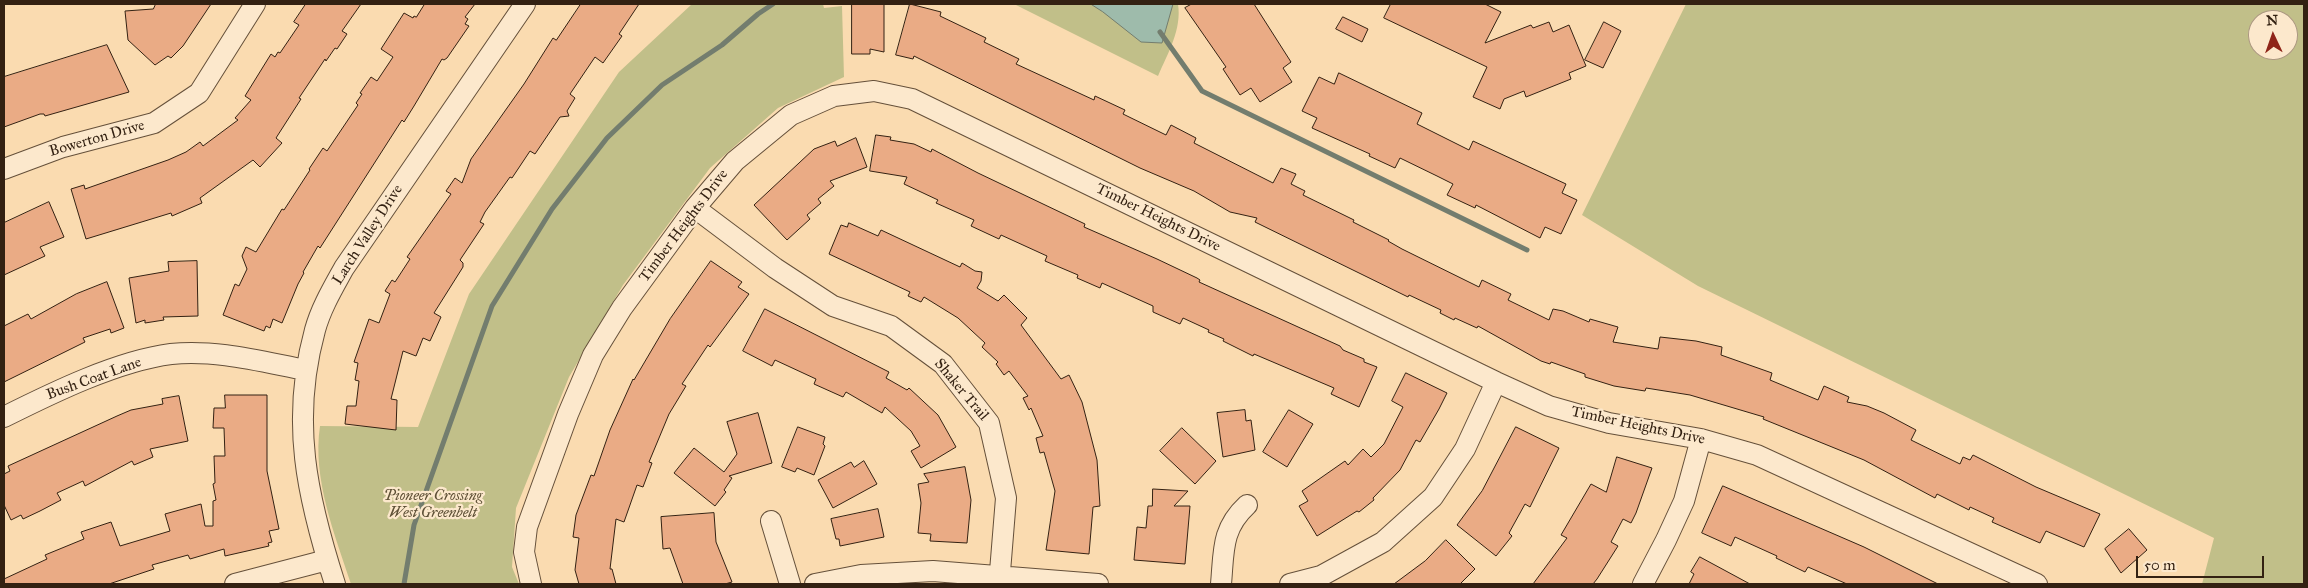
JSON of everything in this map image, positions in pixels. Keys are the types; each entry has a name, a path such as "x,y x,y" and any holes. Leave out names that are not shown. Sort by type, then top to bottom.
{"street":[{"name":"Bowerton Drive","path":"4,170 63,147 154,123 198,93 255,4"},
{"name":"Larch Valley Drive","path":"335,584 327,560 305,467 302,414 306,370 315,329 328,296 344,268 525,4"},
{"name":"Timber Heights Drive","path":"531,584 524,552 527,527 575,397 593,355 622,308 694,208 735,161 791,115 834,96 874,91 912,99 1496,382 1550,406 1609,423 1701,439 1757,455 2037,584"},
{"name":"Shaker Trail","path":"694,208 775,268 833,306 891,326 943,364 989,423 1006,498 1000,580"},
{"name":"Bush Coat Lane","path":"4,417 40,399 122,366 171,354 232,357 306,370"},
{"path":"1290,584 1321,576 1383,542 1433,497 1466,449 1496,382"},
{"path":"1643,584 1684,501 1701,439"},
{"path":"1221,584 1226,534 1235,516 1247,505"},
{"path":"771,521 790,584"},
{"path":"235,584 327,560"},
{"path":"815,584 861,575 933,571 1000,580 1098,584"}],"green space":[{"name":"Pioneer Crossing West Greenbelt","path":"692,4 823,4 824,8 842,6 844,77 778,108 710,168 623,285 569,377 516,508 512,567 519,584 351,584 326,507 319,466 320,426 418,427 469,294 619,72"},
{"path":"1014,4 1178,4 1179,13 1173,41 1158,76"},
{"path":"1686,4 2304,4 2304,584 2202,584 2214,538 1698,286 1582,215"}],"shaded area":[{"path":"1091,4 1173,4 1162,43 1141,42"}],"building":[{"path":"156,4 211,4 183,46 171,58 168,56 155,65 128,40 125,11 153,9"},
{"path":"306,4 361,4 342,31 347,34 337,49 335,48 326,61 325,59 299,98 301,99 276,138 282,143 260,167 253,160 200,198 202,203 172,216 171,213 86,239 71,189 84,185 85,189 168,160 186,152 200,142 203,146 238,120 235,118 251,100 245,96 271,54 275,57 278,52 280,53 299,25 294,22"},
{"path":"425,4 475,4 465,17 468,19 465,24 469,26 447,58 442,59 404,122 402,120 320,248 318,246 303,272 282,323 273,319 270,328 266,326 264,331 223,315 235,284 239,286 247,269 242,256 246,247 256,252 323,148 327,151 358,105 356,103 362,94 360,93 371,77 377,81 393,57 381,49 404,13 413,18 414,16 416,17"},
{"path":"581,4 639,4 619,34 622,36 603,63 595,57 570,94 575,98 567,111 569,116 560,117 535,154 530,151 512,178 510,177 485,212 480,222 484,224 460,260 463,263 463,267 434,313 441,317 430,341 423,338 416,356 403,351 391,399 397,400 396,430 345,424 347,406 356,406 359,381 355,380 358,363 354,362 369,319 379,323 390,294 385,291 392,280 395,282 410,259 407,257 451,194 446,191 455,178 462,183 471,159 524,84 553,38 556,40"},
{"path":"852,4 884,4 884,52 870,49 870,54 852,54"},
{"path":"910,4 941,12 940,16 986,38 984,42 1019,59 1016,64 1094,100 1095,96 1125,110 1123,114 1166,135 1171,125 1196,138 1194,143 1273,183 1281,168 1296,174 1291,184 1305,191 1303,195 1354,220 1353,222 1389,240 1402,249 1479,287 1482,280 1511,294 1508,300 1549,320 1553,309 1563,311 1589,322 1590,319 1618,327 1613,342 1658,349 1660,337 1696,341 1722,347 1721,355 1772,373 1770,380 1818,400 1824,386 1849,397 1847,402 1867,406 1884,413 1916,430 1911,440 1960,464 1963,457 1970,460 1973,455 2036,487 2100,514 2084,547 2046,531 2040,543 1992,522 1994,518 1970,507 1969,510 1937,494 1935,498 1864,460 1763,419 1764,417 1690,395 1646,388 1645,391 1614,386 1585,377 1585,374 1551,362 1550,364 1541,361 1478,326 1477,328 1455,318 1454,320 1440,313 1441,310 1409,295 1408,297 1255,222 1257,218 1230,212 1194,191 1140,168 914,56 913,59 896,55"},
{"path":"1192,4 1254,4 1291,62 1283,68 1292,82 1260,102 1251,88 1240,95 1223,69 1226,67 1185,8"},
{"path":"1391,4 1485,4 1501,12 1485,43 1531,25 1533,28 1549,22 1553,32 1569,25 1586,66 1569,73 1571,79 1526,97 1524,91 1504,99 1500,109 1473,97 1487,67 1384,18"},
{"path":"1343,17 1368,29 1362,42 1336,29"},
{"path":"1604,22 1621,31 1603,68 1585,60"},
{"path":"107,45 129,92 45,116 40,114 4,127 4,77"},
{"path":"1339,73 1422,113 1417,124 1469,150 1473,141 1566,184 1562,193 1577,200 1561,234 1545,227 1540,238 1476,205 1475,208 1447,195 1453,184 1400,158 1395,168 1369,156 1370,154 1312,128 1317,118 1302,111 1319,77 1334,84"},
{"path":"876,135 891,137 890,140 914,144 931,152 932,149 1085,224 1084,227 1157,259 1197,278 1200,280 1199,282 1340,346 1343,350 1364,359 1364,362 1377,367 1359,407 1331,394 1334,388 1254,354 1253,356 1223,341 1224,339 1208,332 1209,330 1183,318 1180,324 1153,312 1153,306 1102,283 1100,288 1077,278 1078,275 1045,261 1047,256 1001,235 999,239 971,226 974,220 936,203 938,200 904,184 907,177 870,171"},
{"path":"856,138 867,167 830,181 834,186 818,199 821,203 807,215 810,219 787,240 754,205 814,149 835,141 837,146"},
{"path":"49,202 64,237 40,247 45,256 4,275 4,223"},
{"path":"849,223 878,236 881,230 960,267 962,263 975,271 982,272 981,281 977,288 998,301 1004,295 1027,318 1021,325 1061,379 1069,375 1082,402 1097,460 1100,506 1093,507 1089,554 1046,550 1055,491 1044,452 1040,453 1036,438 1043,436 1031,408 1029,410 1023,398 1028,396 1009,371 1004,375 996,364 998,362 982,347 985,343 958,318 924,297 921,302 908,296 910,292 829,254 841,225 847,227"},
{"path":"197,261 198,316 163,317 164,320 145,323 145,320 136,323 129,278 169,271 168,262"},
{"path":"711,261 742,282 738,287 749,294 710,347 708,345 682,384 686,386 669,414 649,462 652,463 643,487 637,485 624,522 616,519 610,569 612,569 616,584 579,584 575,570 579,538 573,537 576,515 591,475 594,476 610,430 633,379 670,319"},
{"path":"107,282 124,328 111,333 110,329 83,338 85,342 4,382 4,326 28,314 31,319 76,294"},
{"path":"765,309 889,372 886,378 907,390 909,388 938,415 956,447 921,468 911,451 920,446 911,431 885,407 882,413 846,392 843,397 814,384 816,379 775,360 772,366 743,351"},
{"path":"1406,373 1447,393 1439,409 1420,442 1416,440 1400,470 1373,498 1374,500 1359,512 1357,511 1317,536 1299,506 1308,501 1302,491 1345,461 1348,465 1363,449 1371,457 1384,444 1403,407 1392,401"},
{"path":"225,395 267,395 267,471 279,529 269,531 272,542 268,543 269,546 225,556 224,549 190,559 188,555 152,565 154,569 109,584 4,584 4,579 47,559 45,555 84,539 81,532 111,522 120,546 170,531 165,514 201,504 205,526 213,526 213,501 216,500 213,484 215,483 214,456 225,456 224,428 213,428 214,408 225,408"},
{"path":"179,396 188,441 150,449 153,457 134,465 132,461 85,486 83,481 57,493 61,500 23,519 21,515 11,520 4,505 4,474 10,471 8,466 131,410 163,404 162,399"},
{"path":"1245,410 1246,421 1251,420 1255,450 1223,457 1217,413"},
{"path":"1289,410 1313,424 1287,467 1263,452"},
{"path":"758,413 772,463 729,476 732,478 724,490 726,492 715,506 674,473 694,448 724,472 737,454 727,422"},
{"path":"798,427 825,437 823,444 825,446 814,475 797,468 795,472 782,467"},
{"path":"1516,427 1559,448 1530,507 1525,504 1509,533 1512,536 1496,556 1457,525 1482,491"},
{"path":"1182,428 1216,461 1195,484 1160,451"},
{"path":"1617,457 1652,468 1636,513 1631,523 1623,519 1611,542 1618,546 1597,579 1593,584 1533,584 1567,538 1561,535 1591,484 1606,492"},
{"path":"864,461 877,484 833,508 818,480 851,462 854,467"},
{"path":"965,467 971,500 967,543 930,541 931,534 918,533 921,503 918,484 929,482 924,474"},
{"path":"1723,486 1864,547 1938,584 1847,584 1808,567 1805,572 1776,558 1777,556 1735,537 1731,546 1702,533"},
{"path":"1153,489 1188,491 1174,506 1190,506 1185,564 1134,560 1137,527 1146,528 1148,506 1152,506"},
{"path":"878,509 884,537 840,546 839,539 836,539 831,519"},
{"path":"714,513 716,542 732,582 725,584 683,584 670,548 663,549 661,517"},
{"path":"2129,529 2147,550 2121,573 2105,549"},
{"path":"1446,540 1475,569 1460,584 1394,584 1425,561"},
{"path":"1700,557 1750,584 1689,584 1694,574 1691,572"}],"waterway":[{"path":"404,584 414,525 492,306 552,209 607,138 662,85 722,45 758,14 773,4"},
{"path":"1160,32 1202,91 1527,250"}]}
